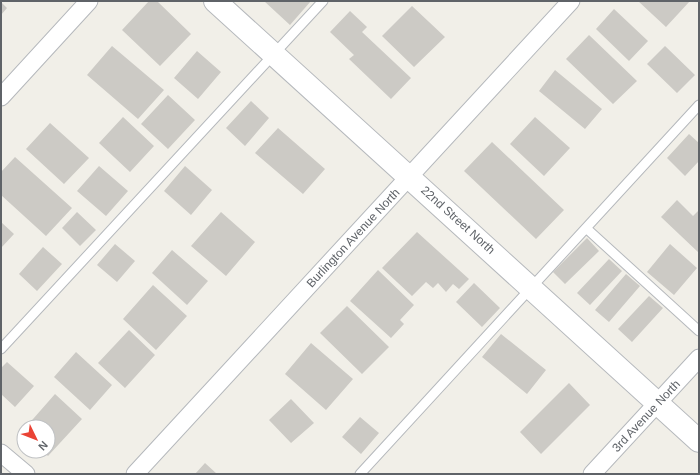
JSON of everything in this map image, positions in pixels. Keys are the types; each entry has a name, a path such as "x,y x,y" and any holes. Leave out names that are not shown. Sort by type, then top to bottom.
{"street":[{"path":"1,97 89,1"},
{"name":"22nd Street North","path":"216,1 410,176 699,441"},
{"name":"Burlington Avenue North","path":"135,474 571,1"},
{"name":"3rd Avenue North","path":"592,474 699,358"},
{"path":"1,453 26,474"}],"lane":[{"path":"1,349 323,1"},
{"path":"360,474 699,105"},
{"path":"586,228 699,331"}],"building":[{"path":"149,1 157,1 191,34 160,66 122,30"},
{"path":"264,1 311,1 290,25"},
{"path":"638,1 690,1 666,27"},
{"path":"1,2 7,8 1,15"},
{"path":"412,6 445,37 414,67 382,36"},
{"path":"614,9 648,41 629,61 596,29"},
{"path":"350,11 367,27 362,32 411,78 391,99 349,59 354,55 330,32"},
{"path":"589,35 637,81 613,104 566,59"},
{"path":"112,46 164,90 138,119 87,75"},
{"path":"665,46 695,75 677,93 647,64"},
{"path":"197,51 221,72 198,99 174,78"},
{"path":"555,70 602,109 585,129 539,91"},
{"path":"168,95 195,120 168,149 141,124"},
{"path":"251,101 269,118 245,146 226,128"},
{"path":"123,117 154,146 130,172 99,143"},
{"path":"535,117 570,148 544,176 510,144"},
{"path":"50,123 89,158 64,184 26,149"},
{"path":"278,128 325,169 303,194 255,153"},
{"path":"689,134 699,143 699,161 685,176 667,158"},
{"path":"492,142 564,210 536,239 464,171"},
{"path":"15,157 72,208 46,236 1,195 1,172"},
{"path":"99,166 128,191 106,216 77,191"},
{"path":"185,166 212,190 191,215 164,191"},
{"path":"677,200 693,216 699,210 699,253 661,217"},
{"path":"77,212 96,230 80,246 62,228"},
{"path":"221,212 255,242 226,276 191,246"},
{"path":"1,222 14,234 1,248"},
{"path":"417,232 469,279 459,289 453,284 446,292 438,283 433,288 426,282 412,296 382,268"},
{"path":"587,238 599,251 565,284 553,272"},
{"path":"115,244 135,261 117,282 97,265"},
{"path":"670,244 697,268 674,295 647,272"},
{"path":"43,247 62,264 37,291 19,274"},
{"path":"172,250 208,281 187,305 152,273"},
{"path":"609,259 622,271 590,305 577,293"},
{"path":"378,270 414,305 400,320 404,324 391,338 350,301"},
{"path":"626,274 640,286 609,322 595,310"},
{"path":"474,283 500,308 482,327 456,302"},
{"path":"153,285 187,316 156,350 123,319"},
{"path":"649,296 663,308 632,342 618,329"},
{"path":"347,306 389,347 362,374 320,333"},
{"path":"129,330 155,355 125,388 98,363"},
{"path":"501,334 546,370 527,394 482,357"},
{"path":"311,343 353,379 326,410 285,374"},
{"path":"76,352 112,385 90,410 54,377"},
{"path":"7,362 34,386 15,407 1,394 1,368"},
{"path":"569,383 590,405 541,454 520,432"},
{"path":"55,394 82,419 56,447 56,419 33,419"},
{"path":"291,399 314,423 291,443 269,420"},
{"path":"360,417 379,433 361,454 342,437"},
{"path":"205,463 217,474 195,474"}]}
